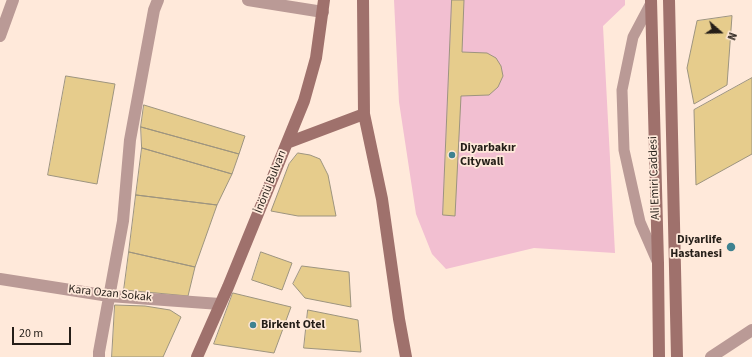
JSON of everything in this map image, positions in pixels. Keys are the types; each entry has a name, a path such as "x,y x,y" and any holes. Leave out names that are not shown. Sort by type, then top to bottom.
{"main road":[{"path":"363,0 364,114 382,199 399,319 406,357"},
{"path":"669,0 677,357"},
{"name":"Ali Emiri Caddesi","path":"652,1 659,357"},
{"name":"İnönü Bulvarı","path":"197,357 231,280 304,101 316,58 323,6"},
{"path":"287,143 364,114"}],"street":[{"path":"0,36 13,0"},
{"path":"99,357 124,221 130,140 154,10 158,0"},
{"path":"248,0 323,6"},
{"name":"Kara Ozan Sokak","path":"0,279 109,296 220,304"},
{"path":"711,357 752,330"}],"lane":[{"path":"652,1 633,37 622,90 624,150 640,222 658,262"}],"shaded area":[{"path":"394,0 625,0 625,5 603,26 615,253 534,248 446,269 432,254 416,214 399,102"}],"building":[{"name":"Diyarbakır Citywall","path":"452,0 464,0 462,52 487,53 496,58 501,66 503,76 498,87 489,95 461,96 455,216 443,215"},
{"path":"732,16 727,85 694,104 687,68 697,21"},
{"path":"66,76 115,84 97,184 48,175"},
{"path":"752,78 752,154 696,185 694,110"},
{"path":"144,105 245,136 239,154 141,127"},
{"path":"141,127 239,154 232,174 142,148"},
{"path":"142,148 232,174 217,205 136,195"},
{"path":"298,153 310,155 320,159 328,175 336,216 298,216 271,211 289,164"},
{"path":"136,195 217,205 195,267 129,252"},
{"path":"129,252 195,267 188,296 124,290"},
{"path":"261,252 292,263 282,290 252,280"},
{"path":"302,266 349,272 351,307 305,298 293,284"},
{"name":"Birkent Otel","path":"233,293 291,307 274,353 214,344"},
{"path":"115,305 145,306 170,310 181,317 163,357 112,357"},
{"path":"308,310 358,320 361,352 304,348"}],"place":[{"name":"Diyarbakır Citywall","path":"452,155"},
{"name":"Diyarlife Hastanesi","path":"731,247"},
{"name":"Birkent Otel","path":"253,325"}]}
